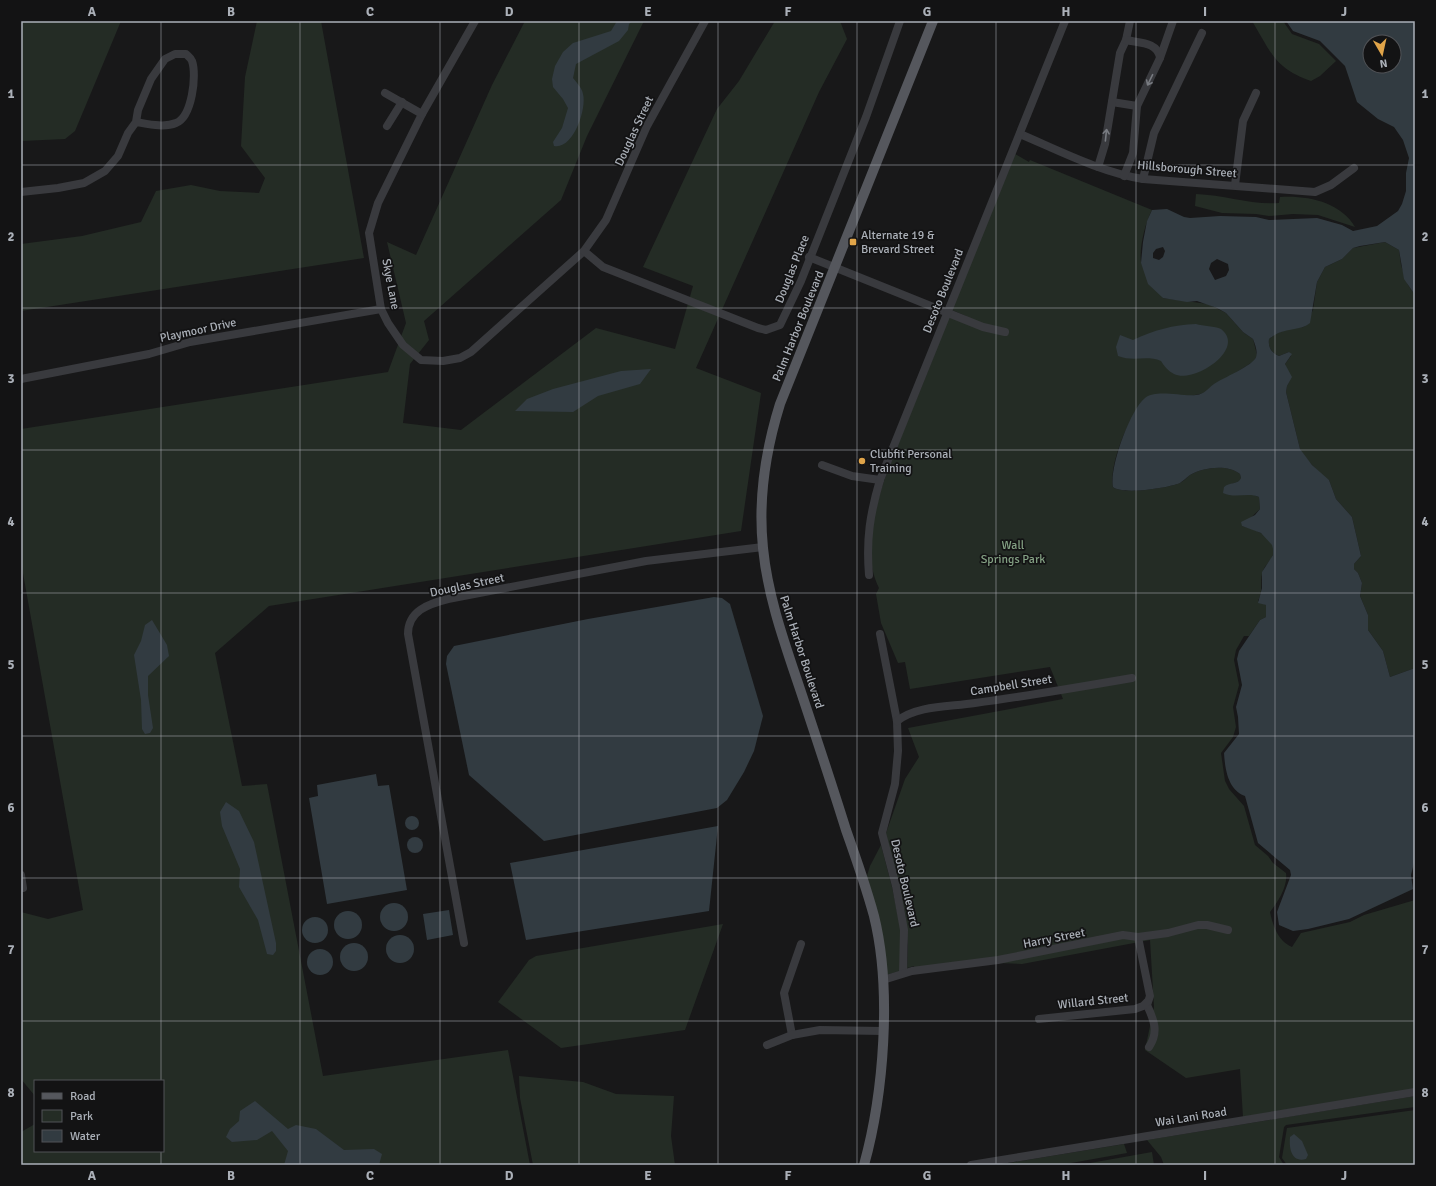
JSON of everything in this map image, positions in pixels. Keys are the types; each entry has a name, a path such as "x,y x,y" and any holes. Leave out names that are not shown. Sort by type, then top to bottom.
{"main road":[{"name":"Palm Harbor Boulevard","path":"864,1165 876,1106 883,1031 883,980 874,916 780,632 772,602 763,547 764,482 774,424 789,382 933,21"}],"street":[{"name":"Skye Lane","path":"475,21 422,114 378,203 369,233 382,309 388,324 403,345 421,360 443,361 460,358 471,352 584,251"},
{"name":"Douglas Street","path":"584,251 606,220 647,126 705,21"},
{"name":"Douglas Place","path":"584,251 603,267 766,330 780,324 784,320 866,116 900,21"},
{"name":"Desoto Boulevard","path":"869,575 868,534 872,506 880,480 1065,21"},
{"path":"1098,167 1105,144 1120,53 1126,40 1130,21"},
{"path":"1124,176 1133,153 1137,106 1160,58 1173,21"},
{"path":"1143,179 1151,142 1156,128 1173,96 1202,33"},
{"path":"1126,40 1154,47 1159,52 1160,58"},
{"path":"21,192 58,188 84,183 105,171 118,156 128,133 136,122 138,110 151,79 165,59 175,54 186,54 192,60 193,74 191,100 186,114 177,123 165,125 136,122"},
{"path":"385,93 422,114"},
{"path":"1235,186 1243,120 1256,93"},
{"path":"387,126 402,102"},
{"path":"1112,102 1137,106"},
{"name":"Hillsborough Street","path":"1020,134 1098,167 1124,176 1143,179 1315,192 1331,185 1354,168"},
{"path":"809,257 983,327 1005,332"},
{"name":"Playmoor Drive","path":"21,379 149,354 190,342 382,309"},
{"path":"822,465 852,476 880,480"},
{"name":"Douglas Street","path":"464,943 408,634 408,626 411,619 420,609 448,599 646,561 763,547"},
{"name":"Desoto Boulevard","path":"880,634 896,721 898,769 882,833 896,886 904,930 903,974"},
{"name":"Campbell Street","path":"896,721 906,714 917,710 974,704 1132,678"},
{"path":"21,876 23,888"},
{"name":"Harry Street","path":"883,980 918,970 998,960 1123,935 1138,937 1175,932 1198,925 1207,925 1228,930"},
{"path":"1138,937 1150,996 1147,1002 1155,1028 1155,1036 1150,1047"},
{"path":"792,1035 784,993 801,944"},
{"name":"Willard Street","path":"1039,1019 1135,1009 1144,1006 1147,1002"},
{"path":"767,1045 792,1035 820,1030 883,1031"},
{"name":"Wai Lani Road","path":"971,1165 1415,1092"}],"green space":[{"path":"21,21 121,21 75,131 65,139 21,141"},
{"path":"257,21 321,21 364,258 21,311 21,244 82,236 141,222 156,191 191,185 220,191 259,193 265,178 241,146 245,77"},
{"path":"525,21 644,21 587,136 561,200 424,321 429,340 410,364 403,423 461,430 596,328 675,349 693,286 643,267 717,109 739,81 775,21 840,21 847,39 819,92 696,368 761,393 741,531 269,606 215,653 242,786 267,784 323,1076 508,1050 530,1165 21,1165 21,1132 34,1125 34,1152 164,1152 164,1080 34,1080 34,1095 21,1079 21,912 48,919 83,910 21,562 21,429 388,372 406,323 387,242 416,255 492,85"},
{"path":"1252,21 1283,21 1292,34 1319,44 1336,61 1320,76 1311,81 1299,76 1275,58"},
{"name":"Wall Springs Park","path":"1015,154 1029,162 1030,160 1152,210 1143,236 1141,262 1142,266 1163,298 1208,304 1226,313 1243,332 1253,339 1257,355 1254,361 1205,393 1190,396 1153,395 1140,405 1124,434 1116,457 1112,478 1113,487 1135,491 1156,489 1180,483 1195,472 1222,468 1235,471 1240,474 1240,481 1224,487 1231,495 1254,495 1259,497 1260,509 1242,526 1253,529 1264,535 1269,539 1274,549 1273,555 1262,575 1261,592 1258,601 1266,605 1266,617 1260,620 1249,636 1244,636 1236,650 1234,660 1239,685 1233,707 1236,727 1233,737 1221,753 1225,781 1229,789 1244,806 1255,845 1268,856 1273,863 1286,873 1284,888 1279,899 1270,912 1277,932 1287,944 1292,947 1301,933 1350,922 1364,915 1415,900 1415,1089 1243,1117 1240,1069 1186,1078 1145,1050 1154,1007 1150,940 1022,964 998,963 915,970 914,966 907,968 908,945 905,913 885,836 905,779 919,757 908,728 1063,699 1050,667 910,689 905,662 898,663 881,623 876,594 879,588 872,568 871,546 873,522 886,474 949,316 966,316 952,310"},
{"path":"1196,194 1258,203 1279,203 1280,197 1301,197 1312,199 1341,211 1349,218 1355,227 1318,215 1293,214 1269,216 1222,213 1195,206"},
{"path":"1385,242 1399,250 1401,265 1408,285 1415,295 1415,668 1390,677 1383,651 1368,630 1368,615 1360,596 1362,583 1358,573 1354,569 1354,564 1361,556 1352,517 1336,499 1329,480 1325,479 1302,454 1286,392 1290,380 1285,364 1291,356 1289,352 1279,356 1276,355 1271,349 1269,342 1269,339 1281,332 1304,327 1313,310 1317,282 1325,267 1342,259 1353,248"},
{"path":"881,845 892,887 901,931 900,971 886,975 866,879 870,866"},
{"path":"723,924 685,1030 561,1048 498,1002 529,960 536,956"},
{"path":"519,1076 583,1082 616,1094 674,1096 671,1136 675,1165 533,1165 520,1098"},
{"path":"1415,1096 1415,1107 1286,1125 1284,1127 1279,1157 1284,1165 1164,1165 1161,1157 1147,1140"},
{"path":"1415,1110 1415,1165 1287,1165 1282,1158 1287,1128"},
{"path":"1124,1144 1127,1153 1060,1165 997,1165"},
{"path":"1152,1152 1154,1165 1079,1165"}],"water":[{"path":"617,21 632,21 629,24 628,30 619,41 576,64 573,78 579,85 584,101 581,118 573,135 567,142 561,146 554,146 553,142 562,128 568,108 553,87 552,79 555,66 563,52 573,43 611,31"},
{"path":"1286,21 1415,21 1415,295 1404,279 1399,250 1385,242 1353,248 1342,259 1325,267 1317,282 1310,323 1306,326 1281,332 1269,339 1269,342 1271,349 1276,355 1279,356 1289,352 1292,354 1285,364 1292,377 1287,386 1286,392 1300,449 1312,465 1329,480 1336,499 1352,517 1361,556 1354,564 1354,569 1358,573 1362,583 1360,596 1368,615 1368,630 1383,651 1390,677 1415,668 1415,859 1411,875 1413,889 1349,919 1293,931 1279,925 1277,912 1291,875 1290,870 1258,843 1245,796 1239,793 1231,784 1225,766 1224,753 1239,734 1236,707 1242,685 1237,659 1239,651 1260,620 1266,617 1266,605 1258,603 1262,588 1262,572 1273,555 1272,545 1261,533 1242,526 1241,522 1255,515 1260,509 1259,497 1250,495 1228,495 1223,493 1224,487 1228,484 1238,482 1241,478 1240,474 1235,471 1222,468 1195,472 1180,483 1146,490 1135,491 1118,489 1113,487 1113,478 1117,454 1127,426 1139,404 1145,398 1156,394 1202,394 1214,384 1250,364 1257,355 1253,339 1243,332 1226,313 1197,301 1187,302 1163,298 1148,284 1141,263 1147,221 1152,210 1167,209 1184,217 1190,218 1220,216 1256,217 1269,220 1317,218 1342,225 1353,231 1377,226 1398,211 1402,204 1406,191 1406,173 1409,158 1403,140 1394,127 1378,119 1357,102 1345,66 1320,41 1293,31","holes":["1163,247 1165,251 1163,257 1159,260 1153,258 1153,253 1156,249","1217,259 1228,264 1229,270 1226,276 1215,280 1209,269 1211,263"]},
{"path":"1196,324 1221,329 1227,337 1227,346 1223,355 1215,363 1193,374 1183,376 1174,374 1166,368 1161,361 1156,359 1124,358 1118,356 1116,347 1120,335 1133,340 1148,333"},
{"path":"651,369 640,384 598,396 573,412 515,411 527,399 553,389 621,371"},
{"path":"714,597 722,598 730,604 763,716 754,751 744,772 727,800 717,808 544,841 469,775 446,664 447,656 454,646 588,619"},
{"path":"152,620 167,645 169,656 148,676 148,695 153,728 150,733 145,734 142,729 141,700 134,655 141,641 145,625"},
{"path":"376,774 378,786 389,785 407,890 327,904 309,798 318,796 317,785"},
{"path":"226,802 239,811 254,842 276,943 276,951 273,955 267,954 258,920 239,887 240,869 222,826 220,812"},
{"path":"409,816 415,816 419,820 419,826 415,830 409,830 405,826 405,820"},
{"path":"718,826 709,911 526,940 510,863"},
{"path":"412,837 418,837 423,842 421,851 418,853 412,853 407,848 407,842"},
{"path":"394,903 404,907 408,917 404,927 394,931 384,927 380,917 384,907"},
{"path":"449,910 453,935 427,940 423,914"},
{"path":"348,911 358,915 362,925 358,935 348,939 338,935 334,925 338,915"},
{"path":"315,917 324,921 328,930 324,939 315,943 306,939 302,930 306,921"},
{"path":"400,935 410,939 414,949 410,959 400,963 390,959 386,949 390,939"},
{"path":"354,943 364,947 368,957 364,967 354,971 344,967 340,957 344,947"},
{"path":"320,949 329,953 333,962 329,971 320,975 311,971 307,962 311,953"},
{"path":"255,1101 288,1129 296,1125 316,1129 344,1150 374,1149 382,1154 379,1165 284,1165 288,1151 272,1131 257,1140 232,1142 226,1137 230,1129 239,1121 240,1111"},
{"path":"1294,1134 1302,1141 1308,1155 1306,1159 1297,1159 1292,1154 1290,1137"}],"place":[{"name":"Alternate 19 & Brevard Street","path":"853,242"},
{"name":"Clubfit Personal Training","path":"862,461"}]}
